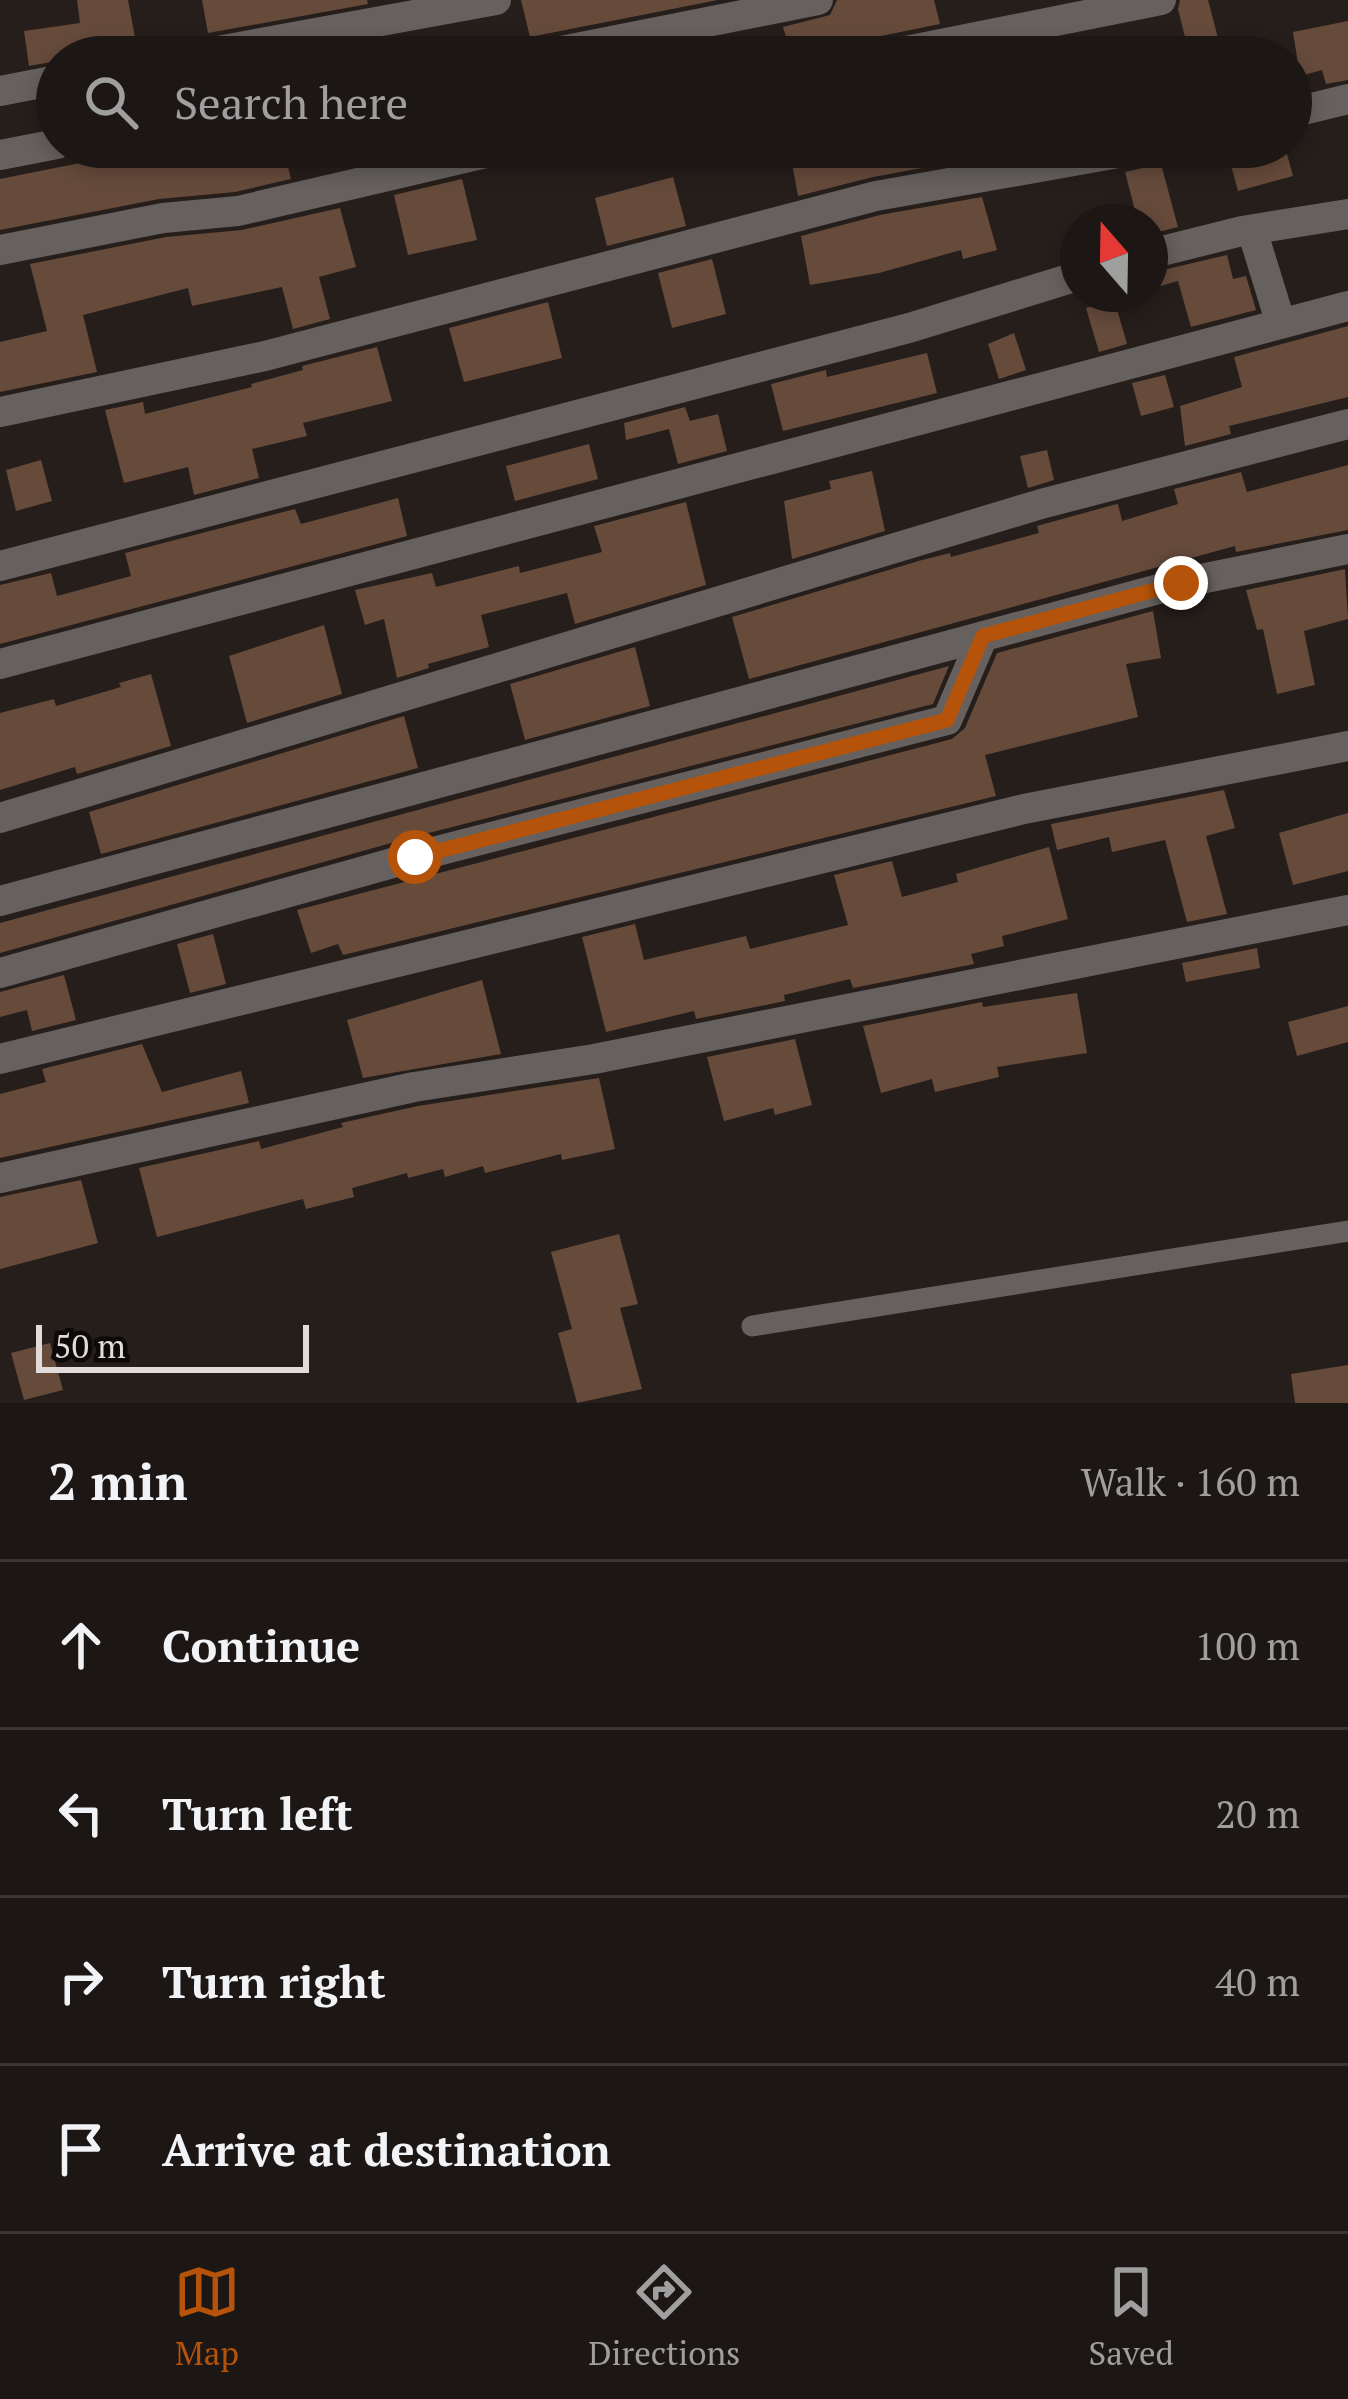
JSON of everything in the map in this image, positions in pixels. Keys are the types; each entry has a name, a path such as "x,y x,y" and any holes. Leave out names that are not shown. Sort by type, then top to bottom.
{"street":[{"path":"283,36 419,7 496,0"},
{"path":"637,36 818,0"},
{"path":"981,36 1161,0"},
{"path":"0,91 36,84"},
{"path":"1312,108 1348,99"},
{"path":"0,155 36,148"},
{"path":"0,250 164,218 238,212 423,168"},
{"path":"0,412 265,356 876,196 1034,168"},
{"path":"1168,250 1348,214"},
{"path":"1252,230 1281,324"},
{"path":"0,566 909,328 1060,281"},
{"path":"0,664 1348,306"},
{"path":"0,818 1041,504 1348,424"},
{"path":"0,901 1181,583 1348,549"},
{"path":"0,973 415,857 947,720 983,636"},
{"path":"0,1059 1024,809 1348,746"},
{"path":"0,1178 414,1087 594,1059 1348,910"}],"lane":[{"path":"752,1326 1348,1231"}],"building":[{"path":"77,0 128,0 135,36 36,36 36,65 29,66 24,31 80,23"},
{"path":"202,0 367,0 368,4 208,33"},
{"path":"521,0 718,0 535,36 530,36"},
{"path":"837,0 934,0 940,24 881,36 786,36 783,27 830,15"},
{"path":"1180,0 1208,0 1217,36 1185,36"},
{"path":"1348,21 1348,80 1326,84 1322,70 1312,73 1312,36 1294,36 1293,32"},
{"path":"55,168 288,168 291,179 0,230 0,179"},
{"path":"793,168 922,168 873,177 798,196"},
{"path":"1162,168 1178,227 1168,230 1168,204 1133,204 1125,172"},
{"path":"1232,168 1291,168 1293,176 1238,191"},
{"path":"673,177 686,226 607,246 595,198"},
{"path":"462,179 477,240 408,255 394,195"},
{"path":"982,197 997,250 963,259 961,250 879,273 810,285 801,236 880,215"},
{"path":"340,208 356,267 319,277 330,319 293,329 282,287 192,306 188,288 83,315 97,372 0,392 0,342 47,331 30,264 166,237 242,230"},
{"path":"1227,255 1233,279 1246,276 1256,310 1191,327 1178,281 1168,284 1168,269"},
{"path":"712,259 726,314 672,328 658,273"},
{"path":"548,302 562,358 464,382 449,328"},
{"path":"1087,312 1118,312 1127,344 1099,352"},
{"path":"1348,326 1348,397 1229,426 1231,434 1185,446 1180,406 1242,387 1234,357"},
{"path":"1014,333 1026,370 999,379 988,344"},
{"path":"377,347 392,401 303,423 307,436 252,449 259,478 194,495 188,467 124,483 105,410 143,402 145,414 252,387 303,370 302,366"},
{"path":"927,353 937,393 783,431 771,384 826,370 827,377"},
{"path":"1165,375 1174,407 1141,416 1132,383"},
{"path":"685,407 690,421 718,414 727,451 678,464 669,429 626,440 624,423"},
{"path":"589,444 598,479 515,501 506,466"},
{"path":"1047,450 1054,480 1028,488 1020,456"},
{"path":"41,460 52,501 16,511 6,470"},
{"path":"1348,465 1348,530 1236,552 1235,546 749,679 732,617 922,560 1039,533 1037,526 1113,505 1118,504 1122,521 1178,504 1174,489 1241,472 1247,492"},
{"path":"872,471 885,531 792,559 784,501 831,489 829,481"},
{"path":"398,498 407,536 0,644 0,585 51,573 57,596 131,576 125,553 295,509 301,524"},
{"path":"686,502 706,585 575,624 567,593 481,615 489,647 397,678 384,619 365,625 355,590 432,573 436,587 519,566 520,573 602,552 594,526"},
{"path":"1345,569 1348,619 1304,631 1315,685 1277,694 1263,629 1257,630 1246,590"},
{"path":"1153,611 1161,658 1126,664 1138,717 985,755 996,796 343,955 338,944 311,953 297,910 952,739 965,728 997,653"},
{"path":"324,625 342,694 247,723 229,656"},
{"path":"635,647 650,706 525,740 510,684"},
{"path":"949,666 933,704 409,838 0,953 0,923"},
{"path":"151,674 171,746 77,774 75,767 0,790 0,713 54,699 56,706"},
{"path":"404,716 418,768 101,854 89,812"},
{"path":"1224,790 1235,828 1206,836 1227,914 1187,922 1165,840 1112,852 1109,837 1057,850 1051,824"},
{"path":"1348,813 1348,871 1293,885 1279,833"},
{"path":"1049,847 1068,919 1002,936 1004,946 971,954 974,964 853,988 850,979 784,995 785,1001 696,1019 694,1011 606,1032 582,937 635,924 644,960 746,936 750,949 848,925 834,875 892,861 902,897 958,882 956,874"},
{"path":"213,934 226,984 190,993 177,944"},
{"path":"1257,948 1260,968 1186,982 1182,963"},
{"path":"64,975 76,1020 32,1031 27,1010 0,1017 0,992"},
{"path":"482,980 501,1054 363,1078 347,1020"},
{"path":"1077,993 1087,1053 997,1067 999,1077 935,1092 932,1079 881,1093 863,1026 982,1002 983,1007"},
{"path":"1348,1006 1348,1042 1297,1056 1288,1022"},
{"path":"795,1039 812,1105 775,1115 773,1108 724,1121 707,1057"},
{"path":"142,1044 162,1092 241,1071 249,1103 0,1158 0,1094 46,1082 42,1069"},
{"path":"599,1078 615,1149 562,1160 561,1154 485,1173 483,1166 445,1177 443,1169 408,1178 407,1173 352,1188 354,1197 306,1209 303,1199 157,1237 139,1168 259,1141 261,1149 343,1127 341,1123 418,1106"},
{"path":"81,1180 98,1243 0,1269 0,1197"},
{"path":"619,1234 638,1304 620,1308 642,1389 577,1403 558,1333 572,1329 551,1252"},
{"path":"50,1343 63,1390 24,1400 11,1353"},
{"path":"1348,1365 1348,1403 1295,1403 1291,1374"}],"route":[{"path":"415,857 947,720 983,636 1181,583"}]}
